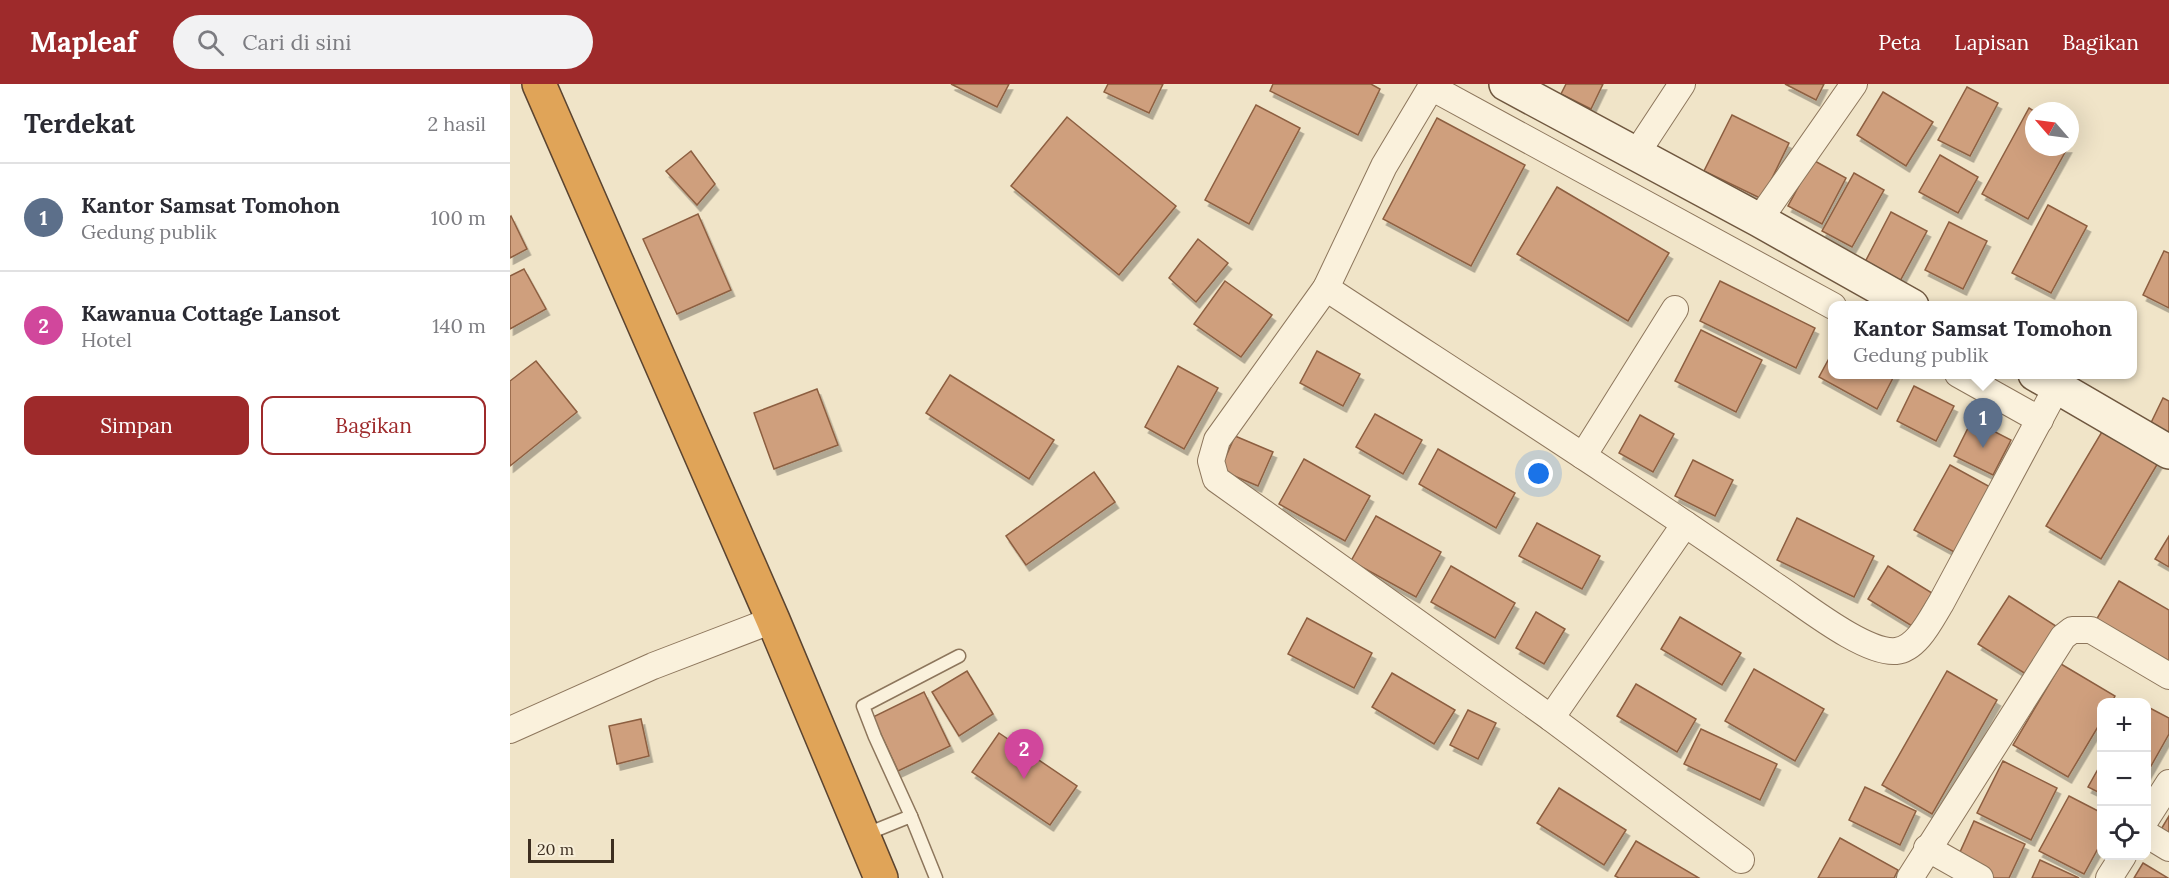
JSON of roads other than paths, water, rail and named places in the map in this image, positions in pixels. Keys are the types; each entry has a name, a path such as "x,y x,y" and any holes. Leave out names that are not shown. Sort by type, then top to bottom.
{"highway":[{"path":"539,84 772,620 881,878"}],"street":[{"path":"1506,84 1759,220 1903,301"},
{"path":"1636,154 1682,84"},
{"path":"1759,220 1854,84"},
{"path":"1741,860 1551,718 1216,479 1210,461 1218,440 1326,288 1384,166 1432,85 1828,303"},
{"path":"1326,288 1685,524 1836,627 1871,646 1896,651 1910,645 1925,628 1941,603 2040,420 2046,381 2169,452"},
{"path":"1582,456 1675,309"},
{"path":"1965,379 2040,420"},
{"path":"1551,718 1685,524"},
{"path":"510,730 653,666 772,620"},
{"path":"1910,878 2063,637 2072,630 2091,630 2169,676"},
{"path":"2151,811 2169,783"},
{"path":"2151,837 2169,848"},
{"path":"1927,848 1980,878"},
{"path":"2109,878 2120,860"}],"lane":[{"path":"936,878 863,706 959,656"},
{"path":"863,836 911,816"}],"place":[{"name":"Kantor Samsat Tomohon","path":"1983,448"},
{"name":"Kawanua Cottage Lansot","path":"1024,779"}]}
